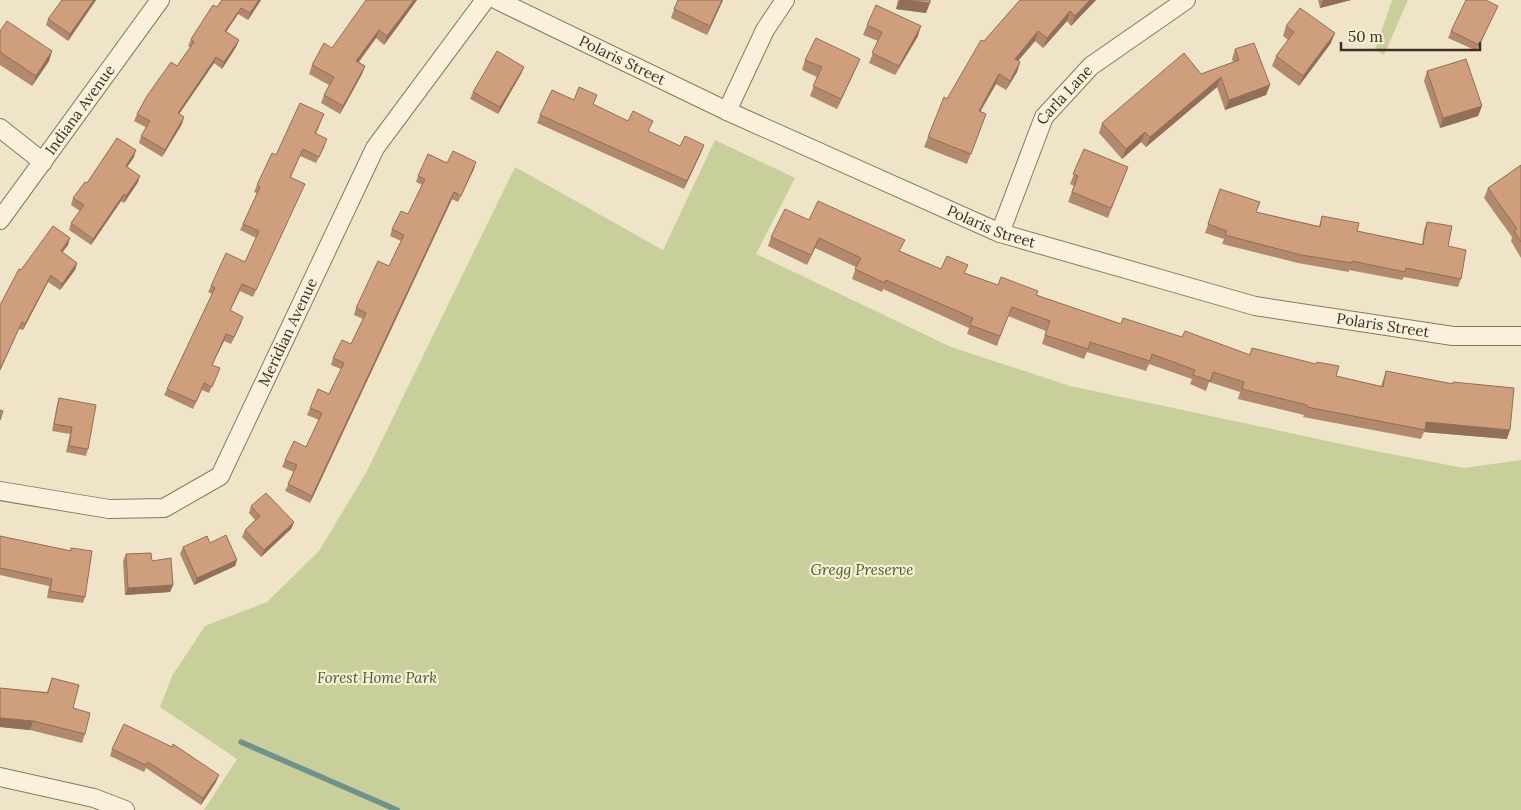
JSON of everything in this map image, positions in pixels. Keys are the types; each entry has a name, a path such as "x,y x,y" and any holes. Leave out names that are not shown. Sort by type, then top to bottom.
{"street":[{"name":"Indiana Avenue","path":"0,220 160,0"},
{"name":"Meridian Avenue","path":"0,491 109,510 164,508 220,476 376,148 485,0"},
{"name":"Polaris Street","path":"497,0 727,112 1000,234 1256,306 1453,336 1521,336"},
{"path":"727,112 765,30 786,0"},
{"name":"Carla Lane","path":"1000,234 1044,117 1091,66 1186,0"},
{"path":"0,128 43,162"},
{"path":"0,777 94,798 125,810"}],"green space":[{"path":"1392,0 1408,0 1384,55 1375,50"},
{"name":"Gregg Preserve","path":"715,140 795,178 756,254 951,347 1070,386 1370,450 1464,468 1521,460 1521,810 204,810 237,759 160,707 172,676 205,626 267,602 319,551 366,473 515,167 663,250"}],"building":[{"path":"62,0 94,0 70,34 48,19"},
{"path":"222,0 259,0 250,13 241,8 225,31 239,40 224,62 216,57 178,113 184,117 165,150 141,136 150,121 137,114 171,62 177,66 194,42 191,39 213,5 217,7"},
{"path":"366,0 414,0 387,36 379,30 356,61 365,66 343,106 324,95 334,77 312,65 324,43 332,48"},
{"path":"678,0 722,0 710,26 674,9"},
{"path":"904,0 930,0 930,3"},
{"path":"1020,0 1090,0 1075,16 1070,11 1047,38 1038,31 1015,59 1020,62 1010,81 999,74 979,111 986,114 971,154 928,137 944,97 947,99 981,40 984,41"},
{"path":"1466,0 1486,0 1498,6 1479,45 1451,31"},
{"path":"876,5 921,26 899,66 872,53 882,32 867,25"},
{"path":"1300,8 1335,33 1303,76 1276,56 1294,32 1286,26"},
{"path":"7,21 52,51 36,76 0,52 0,31"},
{"path":"816,38 860,59 841,99 813,86 822,67 805,60"},
{"path":"1254,43 1270,85 1229,100 1221,77 1150,137 1145,132 1126,149 1102,123 1184,53 1201,74 1239,60 1235,49"},
{"path":"497,51 524,67 500,107 473,92"},
{"path":"1466,59 1482,106 1443,118 1427,71"},
{"path":"579,87 597,95 593,104 628,121 633,111 653,121 648,131 680,146 685,136 704,145 687,181 540,115 552,90 574,100"},
{"path":"300,103 324,114 315,133 327,139 319,157 303,149 290,177 305,184 256,290 242,284 230,310 243,317 234,337 226,334 212,365 220,368 212,387 204,383 196,402 167,389 215,288 211,286 226,253 245,262 259,231 243,224 260,187 257,185 272,153 276,155"},
{"path":"117,138 136,150 126,166 140,176 126,196 124,194 93,239 71,223 84,205 73,198 85,182 87,183"},
{"path":"1084,149 1128,167 1111,208 1072,192 1078,176 1073,174"},
{"path":"453,151 476,162 461,196 454,192 312,496 288,484 297,465 285,460 294,441 306,447 322,413 310,408 318,389 329,394 344,363 333,358 342,340 351,344 366,313 356,308 378,261 389,266 404,235 392,229 401,211 408,214 425,179 418,176 428,154 447,163"},
{"path":"1521,165 1521,242 1514,231 1517,229 1488,188"},
{"path":"1220,189 1260,202 1256,212 1320,227 1322,216 1359,223 1357,231 1423,245 1427,222 1452,226 1448,246 1466,250 1461,279 1406,268 1405,272 1352,261 1352,263 1301,255 1225,235 1227,231 1208,224"},
{"path":"818,201 905,240 899,251 941,269 947,256 968,265 964,273 998,285 1001,277 1038,291 1036,295 1121,324 1123,318 1182,337 1185,331 1250,355 1252,348 1316,364 1317,362 1339,366 1336,376 1383,387 1386,371 1453,384 1453,382 1514,388 1510,430 1426,422 1425,430 1307,407 1307,405 1242,389 1244,382 1213,372 1210,381 1193,375 1195,370 1152,354 1150,361 1090,342 1088,349 1045,335 1050,321 1012,307 1000,336 970,325 973,318 886,280 885,283 855,269 861,258 819,238 811,255 771,237 785,209 809,220"},
{"path":"53,226 70,238 61,251 77,263 62,284 51,275 25,324 22,322 0,369 0,305 19,269 21,270"},
{"path":"59,398 96,405 88,449 69,446 72,427 54,424"},
{"path":"266,493 294,522 264,550 245,530 260,516 251,506"},
{"path":"226,535 237,560 197,578 183,547 207,536 210,543"},
{"path":"0,536 71,551 71,548 92,551 85,597 50,591 52,579 0,568"},
{"path":"151,553 152,561 171,558 173,585 128,588 126,554"},
{"path":"52,678 79,685 73,708 90,713 85,734 33,721 0,718 0,688 48,693"},
{"path":"124,724 172,747 173,744 219,775 203,798 148,762 146,765 112,749"}],"waterway":[{"path":"241,742 397,810"}],"park label":[{"name":"Forest Home Park","path":"377,678"}]}
